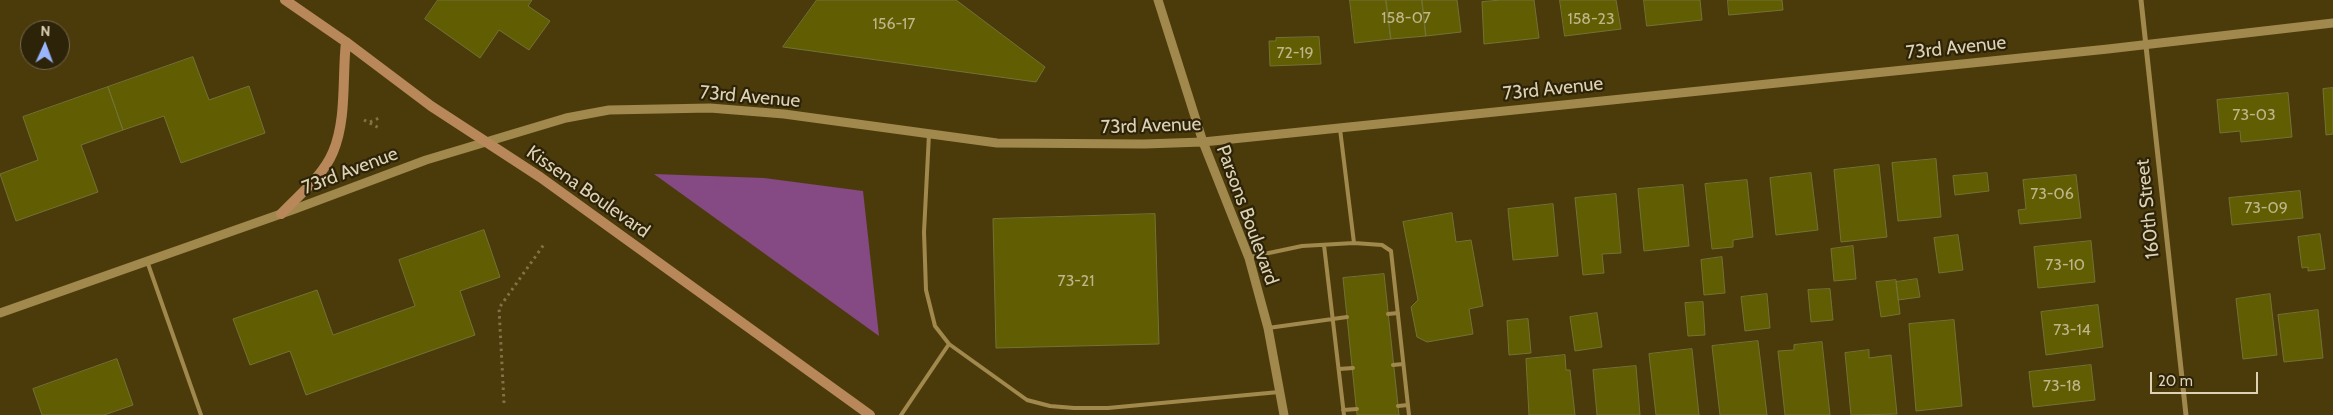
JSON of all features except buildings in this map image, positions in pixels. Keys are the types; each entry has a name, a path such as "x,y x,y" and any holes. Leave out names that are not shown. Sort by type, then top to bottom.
{"main road":[{"name":"Kissena Boulevard","path":"285,0 484,142 540,177 870,415"},
{"path":"281,214 307,188 332,153 340,120 346,42"}],"street":[{"name":"Parsons Boulevard","path":"1158,0 1203,142 1249,258 1268,328 1284,415"},
{"name":"160th Street","path":"2141,0 2186,415"},
{"name":"73rd Avenue","path":"0,313 281,214 426,160 566,118 609,110 710,108 784,114 997,143 1052,145 1203,142 2146,45 2333,23"}],"lane":[{"path":"1339,127 1354,243"},
{"path":"929,134 924,232 926,290 935,326 949,344 1027,400 1050,406 1108,408 1280,392"},
{"path":"1249,258 1302,246 1354,243 1382,246 1392,251 1409,415"},
{"path":"1324,245 1343,412 1357,409"},
{"path":"147,261 201,415"},
{"path":"1388,314 1398,313"},
{"path":"1268,328 1347,317"},
{"path":"901,415 949,344"},
{"path":"1393,365 1403,364"},
{"path":"1339,369 1353,368"},
{"path":"1398,406 1408,405"}],"path":[{"path":"357,116 379,128"},
{"path":"370,122 380,117"},
{"path":"504,403 499,308 545,243"}],"shaded area":[{"path":"654,174 764,178 863,191 879,336"}]}
